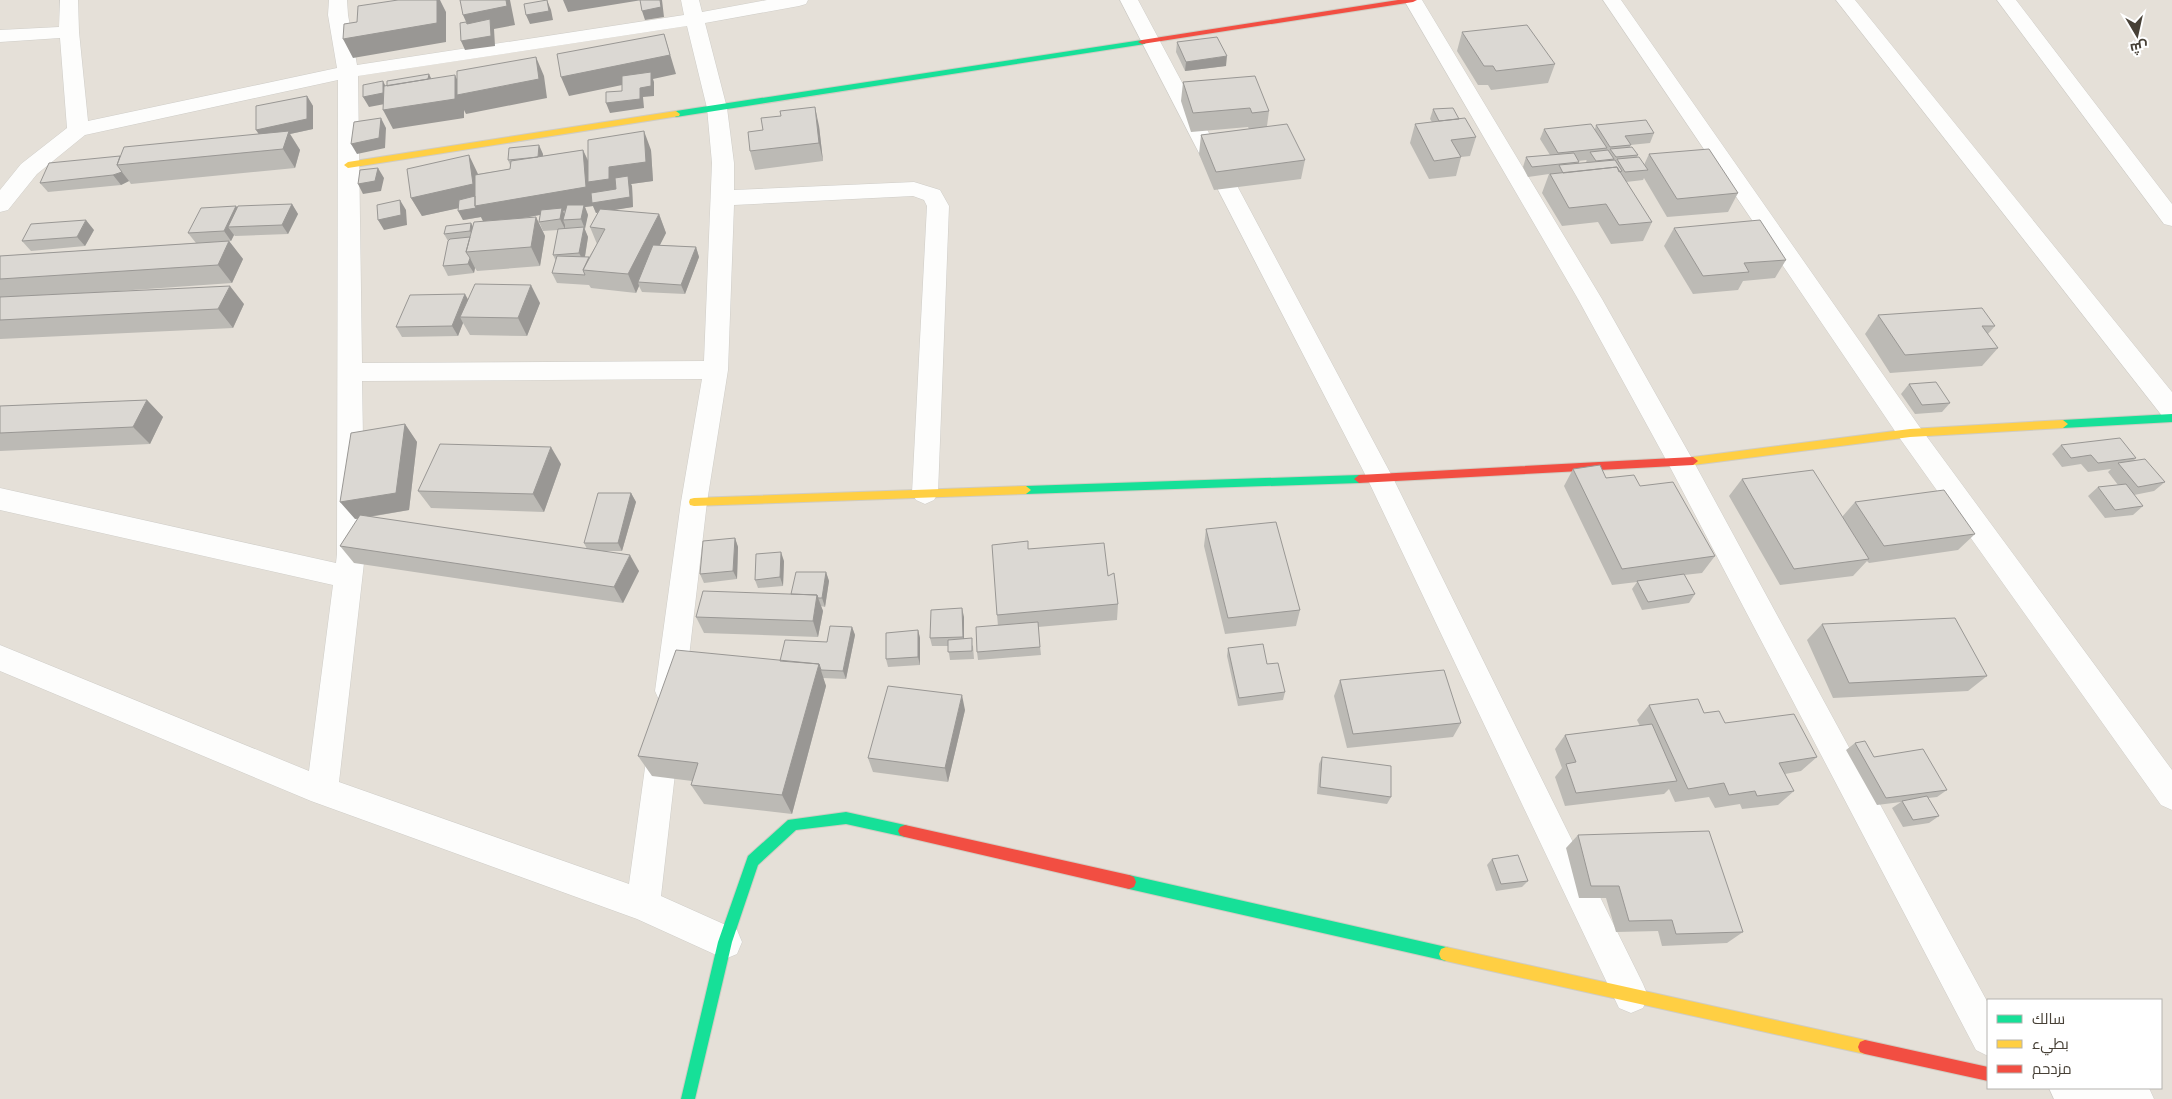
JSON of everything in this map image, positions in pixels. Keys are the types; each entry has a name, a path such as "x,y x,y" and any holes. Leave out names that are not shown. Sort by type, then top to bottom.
{"street":[{"path":"69,0 69,32 78,130"},
{"path":"322,791 351,554 348,72 338,15 338,0"},
{"path":"0,204 29,169 78,130 348,72 692,10 799,0"},
{"path":"1129,0 1240,215 1380,478 1631,996"},
{"path":"348,165 1413,0 1590,299 1680,462 1987,1036"},
{"path":"1612,0 1910,432 2172,795"},
{"path":"1846,0 2172,410"},
{"path":"2006,0 2172,219"},
{"path":"643,906 694,502 716,370 724,163 717,108 692,10"},
{"path":"0,36 69,32"},
{"path":"0,171 29,169"},
{"path":"723,198 914,189 932,195 938,206 925,493"},
{"path":"350,372 716,370"},
{"path":"694,502 1380,478 1680,462 1910,432 2172,418"},
{"path":"0,499 348,577"},
{"path":"0,658 322,791 643,906 725,942"},
{"path":"688,1099 725,942 753,861 793,824 846,818 1631,996 1987,1074"},
{"path":"2073,1089 2136,1099"}],"shaded area":[{"path":"0,0 2172,0 2172,1099 0,1099"}],"building":[{"path":"398,0 437,0 437,23 343,39 344,24 357,22 358,6"},
{"path":"460,0 506,0 507,6 463,15"},
{"path":"547,0 549,11 526,15 524,4"},
{"path":"640,0 660,0 661,7 642,11"},
{"path":"490,19 491,36 461,41 460,23 466,22 467,24"},
{"path":"1527,25 1555,64 1496,71 1493,66 1484,66 1462,32"},
{"path":"664,34 670,55 561,77 557,54"},
{"path":"1217,37 1227,56 1186,62 1177,42"},
{"path":"536,57 539,79 457,95 457,71"},
{"path":"651,72 651,86 640,88 640,99 606,103 606,92 622,91 622,76"},
{"path":"429,74 428,79 387,86 387,81"},
{"path":"455,75 455,99 383,110 384,86"},
{"path":"1255,76 1269,111 1252,113 1250,108 1193,113 1183,82"},
{"path":"383,81 383,93 363,97 363,85"},
{"path":"307,96 307,119 256,130 256,106"},
{"path":"815,107 819,143 750,151 748,132 763,130 761,118 781,116 780,111"},
{"path":"1453,108 1459,119 1439,121 1433,109"},
{"path":"381,118 379,138 351,144 354,122"},
{"path":"1465,118 1476,137 1451,140 1461,157 1434,161 1415,124"},
{"path":"1646,120 1654,133 1625,136 1631,145 1610,147 1596,125"},
{"path":"1287,124 1305,160 1216,172 1201,135"},
{"path":"1591,124 1607,148 1558,153 1544,129"},
{"path":"289,131 283,149 117,165 124,147"},
{"path":"644,131 646,162 609,167 609,179 588,182 588,140"},
{"path":"539,145 538,157 508,160 509,148"},
{"path":"1632,147 1638,155 1616,157 1610,149"},
{"path":"1709,149 1738,193 1677,199 1649,154"},
{"path":"583,150 586,187 475,206 475,175 510,169 511,161"},
{"path":"1608,150 1614,159 1596,161 1590,152"},
{"path":"1574,153 1579,162 1532,167 1526,157"},
{"path":"469,155 473,184 411,198 407,169"},
{"path":"120,156 117,165 122,172 113,175 40,183 49,163"},
{"path":"1639,157 1648,170 1625,172 1617,159"},
{"path":"1615,160 1622,171 1619,172 1617,167 1563,173 1559,165"},
{"path":"1617,167 1652,222 1619,225 1606,204 1569,208 1550,174"},
{"path":"378,168 375,181 358,184 360,170"},
{"path":"628,176 630,197 592,203 591,193 616,189 615,178"},
{"path":"475,196 476,208 458,211 459,200"},
{"path":"400,200 401,215 378,220 377,205"},
{"path":"292,204 282,225 228,227 238,206"},
{"path":"567,205 584,205 581,219 563,220"},
{"path":"236,206 224,231 188,233 201,208"},
{"path":"562,208 560,219 539,222 541,210"},
{"path":"600,209 659,214 628,274 583,270 605,229 590,227"},
{"path":"536,217 531,247 466,252 474,222"},
{"path":"86,220 77,237 22,241 31,224"},
{"path":"1760,220 1786,260 1744,263 1749,272 1703,276 1674,228"},
{"path":"471,223 470,231 444,234 446,226"},
{"path":"584,227 579,253 553,255 558,229"},
{"path":"470,237 466,252 470,258 468,264 443,266 448,241 450,239"},
{"path":"229,241 218,265 0,279 0,256"},
{"path":"653,245 696,247 681,285 638,282"},
{"path":"557,256 589,257 583,270 585,275 552,273"},
{"path":"475,284 531,285 518,318 460,317"},
{"path":"230,286 218,309 0,320 0,297"},
{"path":"465,294 452,326 396,327 410,295"},
{"path":"1982,308 1995,326 1982,326 1998,348 1905,355 1878,315"},
{"path":"1936,382 1950,403 1922,405 1909,384"},
{"path":"147,400 133,427 0,433 0,406"},
{"path":"405,424 396,493 340,502 351,433"},
{"path":"2120,438 2136,458 2098,463 2091,455 2071,458 2061,445"},
{"path":"440,444 551,447 533,494 418,491"},
{"path":"2145,459 2165,482 2138,487 2118,463"},
{"path":"1600,465 1606,478 1634,475 1640,486 1673,482 1715,556 1622,569 1573,469"},
{"path":"1813,470 1869,559 1794,569 1742,479"},
{"path":"2126,484 2143,506 2115,510 2098,487"},
{"path":"1944,490 1975,534 1884,546 1855,502"},
{"path":"598,493 631,493 618,543 584,543"},
{"path":"360,515 630,555 614,587 340,546"},
{"path":"1276,522 1300,610 1228,618 1206,529"},
{"path":"735,538 733,571 700,574 703,541"},
{"path":"1028,541 1028,549 1104,543 1108,576 1114,573 1118,604 997,615 992,545"},
{"path":"781,552 780,577 755,580 756,554"},
{"path":"796,572 826,572 822,598 818,598 817,595 791,594"},
{"path":"1684,574 1695,594 1648,602 1637,581"},
{"path":"703,591 817,595 813,621 696,617"},
{"path":"962,608 963,637 930,638 931,610"},
{"path":"1955,618 1987,676 1849,683 1822,624"},
{"path":"1038,622 1040,647 977,652 976,627"},
{"path":"830,626 852,627 843,671 821,670 819,664 780,661 785,640 827,642"},
{"path":"918,630 918,657 886,659 886,633"},
{"path":"972,638 972,651 948,652 948,640"},
{"path":"1263,644 1267,664 1278,663 1285,692 1239,698 1228,648"},
{"path":"676,650 819,664 782,795 691,785 698,763 638,756"},
{"path":"1444,670 1461,723 1353,734 1340,680"},
{"path":"888,686 962,695 945,768 868,758"},
{"path":"1698,699 1704,713 1719,711 1725,723 1794,714 1817,757 1779,763 1794,791 1757,796 1755,791 1729,795 1724,783 1688,789 1649,705"},
{"path":"1652,724 1677,781 1576,793 1566,764 1576,762 1565,735"},
{"path":"1865,741 1874,757 1923,749 1947,790 1886,798 1855,743"},
{"path":"1322,757 1391,766 1391,797 1320,787"},
{"path":"1927,796 1939,816 1913,820 1902,801"},
{"path":"1709,831 1743,932 1676,934 1672,920 1629,921 1619,886 1591,886 1578,835"},
{"path":"1518,855 1528,881 1501,884 1492,859"}],"traffic: fast":[{"path":"676,114 1142,42"},
{"path":"2063,424 2172,418"},
{"path":"1026,490 1359,479"},
{"path":"688,1099 725,942 753,861 793,824 846,818 905,831"},
{"path":"1129,882 1446,954"}],"traffic: slow":[{"path":"348,165 676,114"},
{"path":"1693,461 1910,433 2063,424"},
{"path":"694,502 1026,490"},
{"path":"1446,954 1865,1047"}],"traffic: jam":[{"path":"1142,42 1413,0"},
{"path":"1359,479 1693,461"},
{"path":"905,831 1129,882"},
{"path":"1865,1047 1987,1074"}]}
